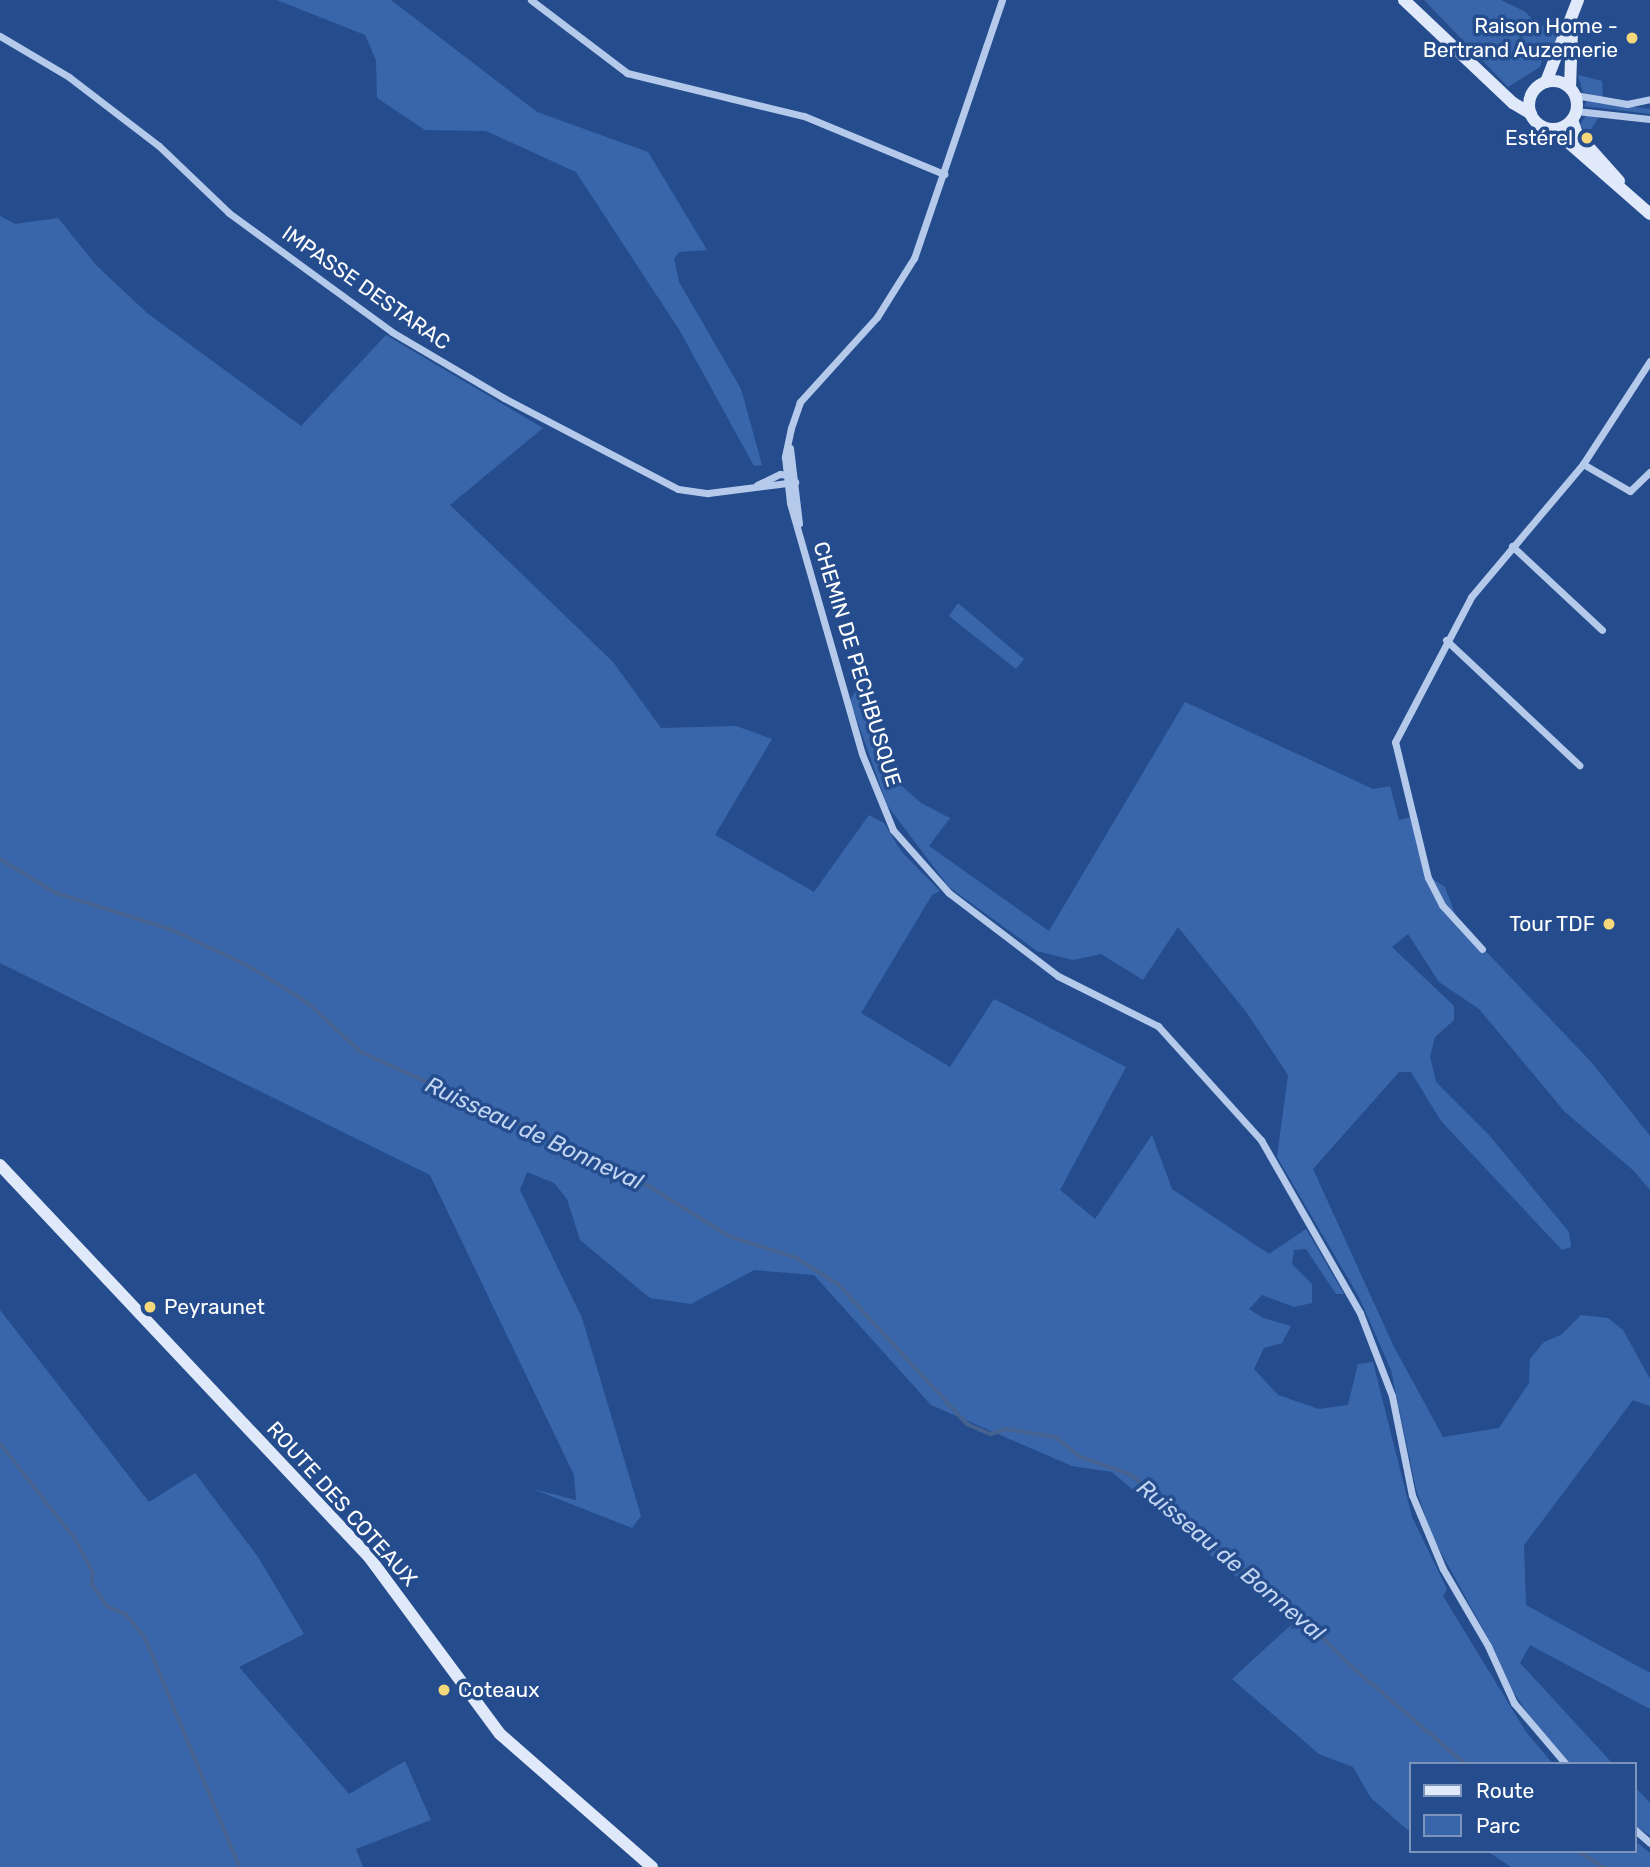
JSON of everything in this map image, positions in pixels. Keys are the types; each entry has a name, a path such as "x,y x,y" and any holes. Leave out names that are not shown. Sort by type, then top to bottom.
{"street":[{"path":"531,0 627,73 804,116 944,174"},
{"name":"CHEMIN DE PECHBUSQUE","path":"1002,0 944,174 904,276 877,317 800,402 789,441 785,474 787,486 862,754 893,830 949,893 1026,955 1080,989 1158,1026 1261,1140 1360,1313 1392,1396 1412,1495 1443,1569 1488,1646 1514,1703 1564,1762"},
{"path":"1404,0 1503,93 1531,114 1541,126 1553,129 1646,211"},
{"path":"1503,93 1533,92 1546,82 1572,24 1578,0"},
{"path":"1572,24 1572,92 1577,134 1646,211"},
{"name":"IMPASSE DESTARAC","path":"0,36 69,76 159,146 229,213 392,332 450,367 678,489 708,493 750,487 787,486 795,482"},
{"path":"1546,82 1572,92 1627,104 1650,99"},
{"path":"1531,114 1533,92"},
{"path":"1553,129 1574,116 1650,119"},
{"path":"1482,949 1442,905 1431,885 1416,815 1396,752 1400,730 1446,640 1475,591 1583,464 1650,361"},
{"name":"CHEMIN DE PECHBUSQUE","path":"789,441 800,535"},
{"path":"1583,464 1630,491 1650,472"},
{"path":"785,474 795,482"},
{"name":"IMPASSE DESTARAC","path":"750,487 785,474"},
{"path":"1513,546 1602,630"},
{"path":"1446,640 1579,765"},
{"name":"ROUTE DES COTEAUX","path":"0,1165 369,1557 500,1734 652,1867"},
{"path":"1636,1831 1650,1843"}],"green space":[{"path":"277,0 391,0 537,112 648,152 707,250 679,252 674,259 679,282 741,389 762,465 754,466 680,331 576,172 486,131 425,130 377,98 376,60 365,35"},
{"path":"1424,0 1501,0 1524,11 1540,26 1561,24 1564,30 1556,48 1545,52 1540,67 1508,87"},
{"path":"1578,75 1602,81 1603,98 1583,92"},
{"path":"1587,101 1650,109 1650,114 1584,106"},
{"path":"1587,114 1600,115 1590,131 1591,138 1580,125"},
{"path":"0,216 15,224 58,218 96,265 147,313 301,426 386,335 543,428 450,505 613,662 661,728 736,726 772,739 715,835 814,892 869,815 884,823 901,851 940,891 932,895 861,1013 950,1067 994,999 1126,1067 1060,1190 1095,1219 1152,1135 1172,1189 1269,1254 1306,1229 1344,1294 1336,1294 1306,1249 1294,1250 1292,1264 1312,1284 1312,1303 1294,1307 1262,1295 1249,1309 1263,1318 1291,1326 1282,1343 1264,1348 1254,1369 1278,1395 1319,1409 1348,1405 1358,1364 1373,1362 1412,1517 1447,1589 1443,1596 1526,1732 1551,1762 1408,1762 1408,1830 1371,1798 1353,1767 1319,1754 1232,1679 1292,1624 1112,1472 1072,1466 931,1405 814,1275 754,1270 691,1304 650,1298 580,1240 567,1199 554,1183 527,1172 520,1190 582,1318 641,1516 632,1528 533,1489 576,1500 574,1475 430,1175 0,963"},
{"path":"958,603 1024,659 1016,669 949,616"},
{"path":"863,681 895,780 921,803 950,818 929,846 1049,931 1185,702 1373,789 1390,786 1399,820 1417,815 1431,878 1445,887 1458,922 1593,1064 1650,1136 1650,1190 1634,1171 1565,1112 1479,1009 1439,982 1408,934 1392,947 1454,1006 1454,1020 1435,1037 1430,1056 1436,1082 1489,1135 1569,1232 1571,1247 1562,1250 1441,1121 1411,1072 1399,1072 1313,1169 1393,1345 1443,1437 1499,1428 1529,1383 1530,1359 1544,1342 1561,1335 1581,1315 1608,1318 1623,1330 1650,1379 1650,1406 1633,1400 1524,1545 1526,1605 1650,1673 1650,1709 1530,1645 1520,1663 1611,1762 1568,1762 1529,1715 1507,1683 1489,1640 1432,1536 1416,1489 1391,1370 1359,1297 1277,1157 1288,1075 1247,1013 1178,927 1143,980 1101,954 1073,960 1037,951 949,887 887,805 850,700"},
{"path":"0,1310 149,1502 195,1473 258,1557 304,1634 239,1667 349,1794 405,1761 431,1820 356,1849 363,1867 0,1867"},
{"path":"1636,1788 1650,1803 1650,1836 1636,1826"},
{"path":"1636,1842 1650,1853 1650,1867 1511,1867 1490,1853 1636,1853"}],"waterway":[{"name":"Ruisseau de Bonneval","path":"0,859 56,893 170,929 247,965 307,1002 361,1052 628,1173 729,1236 797,1258 838,1284 967,1424 991,1434 1006,1429 1056,1437 1081,1457 1132,1475 1174,1515 1296,1611 1350,1665 1464,1762"},
{"path":"0,1443 76,1540 93,1572 92,1584 107,1606 127,1615 145,1637 240,1867"},
{"name":"Ruisseau de Bonneval","path":"1581,1853 1604,1867"}],"place":[{"name":"Raison Home - Bertrand Auzemerie","path":"1632,38"},
{"name":"Estérel","path":"1587,138"},
{"name":"Tour TDF","path":"1609,924"},
{"name":"Peyraunet","path":"150,1307"},
{"name":"Coteaux","path":"444,1690"}]}
